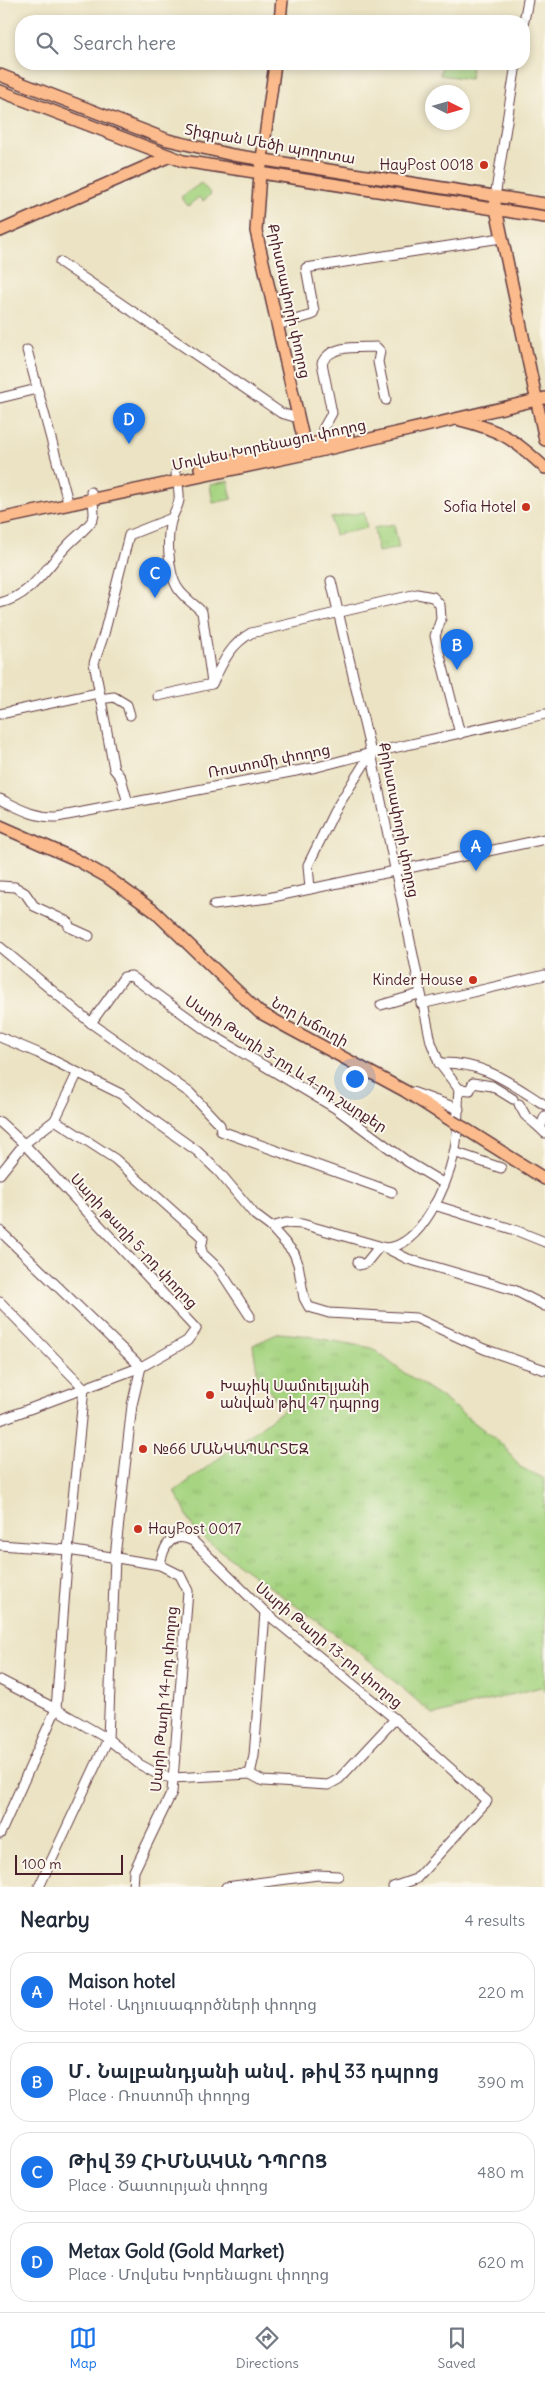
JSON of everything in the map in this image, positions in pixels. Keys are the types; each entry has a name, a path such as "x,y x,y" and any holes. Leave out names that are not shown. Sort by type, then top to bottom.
{"main road":[{"path":"281,15 282,0"},
{"name":"Քրիստափորի փողոց","path":"274,70 260,173 256,231 306,449"},
{"name":"Տիգրան Մեծի պողոտա","path":"0,75 168,140 208,151 545,204"},
{"name":"Տիգրան Մեծի պողոտա","path":"0,91 183,160 545,217"},
{"path":"0,231 170,156"},
{"path":"495,197 495,210 501,238 540,397 545,437"},
{"name":"Մովսես Խորենացու փողոց","path":"0,519 176,477 456,419 540,397"},
{"name":"Մովսես Խորենացու փողոց","path":"306,449 321,442 540,397"},
{"path":"456,419 483,426 506,435 530,453 545,468"},
{"name":"Մովսես Խորենացու փողոց","path":"0,512 67,498 92,496"},
{"name":"Նոր խճուղի","path":"0,826 75,859 107,877 154,911 259,1012 406,1091 545,1179"}],"street":[{"path":"525,15 528,0"},
{"path":"495,197 515,70"},
{"path":"277,325 312,315 314,311 306,268 501,238"},
{"path":"60,262 281,413 298,418"},
{"path":"321,442 323,429 332,413 322,363 325,356 330,352 337,349 376,347 380,351 378,362 386,400"},
{"path":"27,350 67,498"},
{"path":"0,398 37,389"},
{"path":"176,477 178,503 172,518 168,549 177,587 202,612 212,684"},
{"path":"0,603 11,600 32,587 65,547 90,523 94,513 92,496"},
{"path":"128,803 121,778 114,769 94,663 104,634 127,539 132,533 172,518"},
{"name":"Քրիստափորի փողոց","path":"331,581 371,753 421,1004 431,1042 439,1063 459,1088"},
{"path":"212,684 228,652 238,640 251,633 417,594 433,597 440,604 441,619 436,636 460,734"},
{"path":"158,696 212,684"},
{"path":"0,714 99,696 116,698 127,705 130,715"},
{"name":"Ռոստոմի փողոց","path":"0,799 44,817 57,817 317,767 545,714"},
{"path":"310,889 308,864 334,812 371,753"},
{"path":"214,905 310,889 545,839"},
{"path":"0,886 15,887 25,893 34,906 68,922 69,927 89,936"},
{"path":"0,947 92,1023 190,1093 220,1125 221,1131 392,1192"},
{"path":"421,1004 545,975"},
{"name":"Սարի Թաղի 3-րդ և 4-րդ շարքեր","path":"92,1023 124,977 130,976 211,1034 335,1108 408,1162 443,1183"},
{"path":"381,1005 419,994"},
{"path":"0,1037 38,1053 77,1074 121,1094 149,1117 197,1151 219,1172 255,1216 271,1227 296,1258 304,1298 309,1307 329,1313 416,1318 484,1349 545,1370"},
{"path":"439,1063 464,1064 491,1071 545,1104"},
{"path":"0,1174 24,1144 55,1120 77,1074"},
{"path":"358,1262 359,1265 366,1264 382,1248 397,1248 419,1228 434,1205 454,1152 459,1109 459,1088 470,1090 473,1083 492,1086 516,1101 525,1115 543,1130"},
{"path":"406,1091 418,1093 459,1109"},
{"path":"543,1130 545,1116"},
{"path":"55,1120 115,1159 203,1238 201,1250 203,1254 219,1269 250,1316"},
{"path":"1,1125 24,1144"},
{"name":"Սարի թաղի 5-րդ փողոց","path":"24,1144 194,1324 196,1329 187,1341 141,1367"},
{"path":"454,1152 501,1168"},
{"path":"434,1205 515,1230 545,1242"},
{"path":"271,1227 294,1222 382,1248 408,1259 514,1290 545,1306"},
{"path":"0,1231 141,1367"},
{"path":"0,1302 84,1388 68,1550 56,1709 0,1834"},
{"path":"0,1420 141,1367"},
{"path":"39,1887 108,1739 116,1557 132,1405 141,1367"},
{"name":"Սարի Թաղի 13-րդ փողոց","path":"160,1565 163,1549 169,1542 179,1538 191,1540 265,1612 395,1719 487,1801 416,1880 393,1887"},
{"name":"Սարի Թաղի 14-րդ փողոց","path":"0,1545 68,1550 160,1565 180,1574 188,1591 172,1792 134,1871 133,1887"},
{"path":"250,1774 254,1756 265,1612"},
{"path":"0,1680 108,1739 153,1773 172,1778 250,1774 263,1781 328,1785 339,1779 395,1719"},
{"path":"232,1887 318,1875 338,1876"}],"green space":[{"path":"441,70 471,70 470,79 440,75"},
{"path":"201,183 211,194 203,201 199,197 188,206 181,197"},
{"path":"228,481 232,499 213,503 210,485"},
{"path":"364,512 367,528 335,535 331,518"},
{"path":"394,524 399,548 378,552 374,528"},
{"path":"279,1333 301,1335 372,1348 400,1370 440,1396 502,1444 520,1467 545,1479 545,1691 541,1687 434,1715 358,1651 196,1533 175,1491 285,1409 258,1378 253,1345"}],"place":[{"name":"HayPost 0018","path":"484,165"},
{"name":"Metax Gold (Gold Market)","path":"129,444"},
{"name":"Sofia Hotel","path":"526,507"},
{"name":"Թիվ 39 ՀԻՄՆԱԿԱՆ ԴՊՐՈՑ","path":"155,598"},
{"name":"Մ․ Նալբանդյանի անվ․ թիվ 33 դպրոց","path":"457,670"},
{"name":"Maison hotel","path":"476,871"},
{"name":"Kinder House","path":"473,980"},
{"name":"Խաչիկ Սամուելյանի անվան թիվ 47 դպրոց","path":"210,1395"},
{"name":"№66 ՄԱՆԿԱՊԱՐՏԵԶ","path":"143,1449"},
{"name":"HayPost 0017","path":"138,1529"}]}
